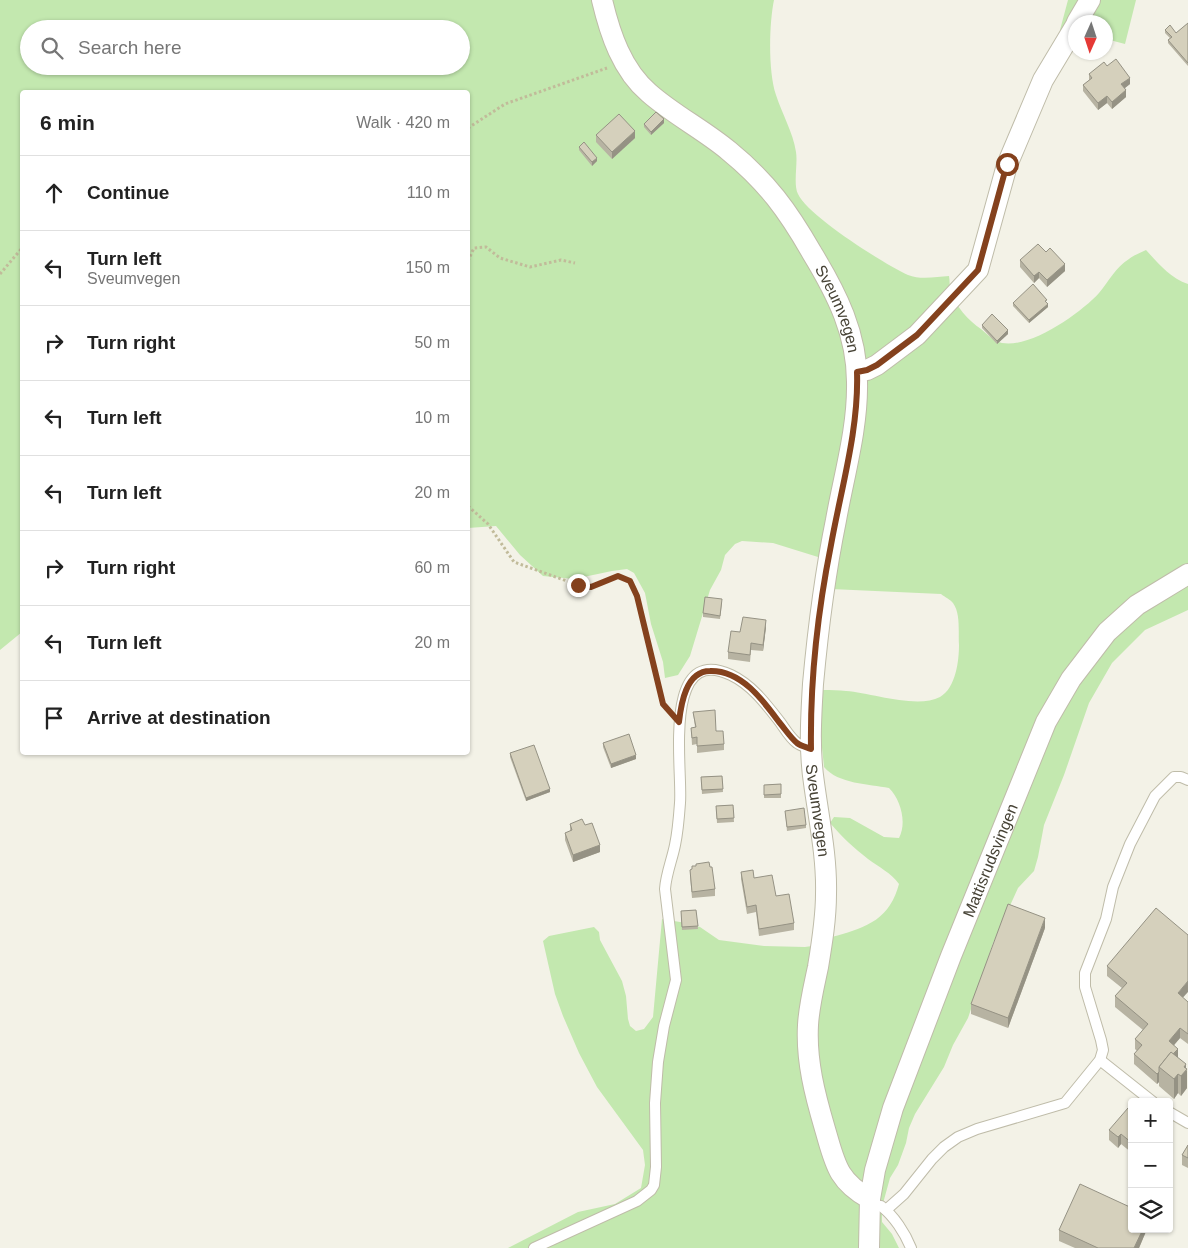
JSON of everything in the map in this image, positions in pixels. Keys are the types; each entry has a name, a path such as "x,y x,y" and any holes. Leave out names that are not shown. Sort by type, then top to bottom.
{"street":[{"name":"Sveumvegen","path":"602,0 609,27 624,62 646,91 667,108 727,149 749,168 787,211 821,267 845,316 851,335 857,372 853,430 827,562 813,686 811,749 826,868 826,894 822,942 808,1023 810,1064 820,1114 838,1170 850,1186 878,1204"},
{"path":"1081,15 1090,0"},
{"path":"857,372 877,365 917,335 978,270 1007,164 1043,80 1068,38"},
{"name":"Mattisrudsvingen","path":"878,1204 875,1170 893,1108 951,956 1046,722 1071,679 1107,632 1137,605 1188,574"},
{"path":"869,1248 878,1204"}],"lane":[{"path":"534,1248 637,1201 651,1190 654,1185 656,1166 655,1103 658,1062 664,1026 676,980 665,889 675,844 680,804 679,722 686,691 691,681 704,671 730,674 748,686 770,709 791,738 798,744 811,749"},
{"path":"911,1248 900,1228 878,1204 904,1194 932,1159 958,1137 977,1129 1065,1103 1100,1060 1103,1050 1085,987 1085,973 1106,919 1113,887 1130,844 1150,804 1155,796 1174,777 1188,780"},
{"path":"1100,1060 1149,1098"},
{"path":"1173,1114 1188,1123"}],"path":[{"path":"470,127 505,104 624,62"},
{"path":"470,257 474,248 486,247 500,258 530,267 561,260 575,263"},
{"path":"0,274 20,250"},
{"path":"470,508 488,524 514,562 578,585 591,587 618,576 630,581 637,596 663,704 679,722"}],"green space":[{"path":"0,0 774,0 770,35 773,85 795,145 798,194 816,214 848,239 908,275 928,278 949,276 950,289 959,308 972,322 994,340 1008,343 1021,342 1051,329 1091,301 1124,262 1146,250 1170,274 1188,284 1188,610 1145,630 1112,663 1089,703 1044,825 1034,871 1018,888 993,943 968,1018 953,1045 944,1067 915,1114 898,1165 890,1178 882,1207 882,1222 892,1234 899,1248 508,1248 578,1212 615,1204 641,1188 645,1165 643,1150 597,1087 579,1053 555,994 543,941 549,936 594,927 599,932 600,940 622,981 626,996 628,1019 630,1026 636,1031 644,1029 653,1017 662,919 700,927 719,940 764,946 805,947 812,946 818,941 858,929 876,920 890,905 899,884 889,873 853,846 830,823 834,817 850,818 884,837 899,838 903,819 900,805 889,788 845,780 830,773 824,767 820,718 823,690 857,692 907,701 930,700 940,697 950,687 956,673 959,651 959,624 956,607 941,594 831,589 824,561 818,557 773,543 742,541 735,544 725,555 721,570 710,590 690,656 678,675 665,678 663,662 651,624 645,593 634,573 627,569 574,579 543,576 520,555 496,526 470,528 470,90 20,90 20,634 0,650"},
{"path":"1068,0 1136,0 1125,44 1113,41 1113,15 1068,15 1068,31 1063,37 1060,30"}],"building":[{"path":"1188,23 1188,63 1168,40 1172,37 1165,30 1170,25 1176,33"},
{"path":"1116,59 1130,78 1121,84 1126,90 1112,102 1107,96 1098,103 1083,85 1092,78 1089,74 1104,62 1107,66"},
{"path":"656,112 664,119 651,132 644,124"},
{"path":"619,114 635,131 612,152 596,135"},
{"path":"584,142 597,158 592,162 579,147"},
{"path":"1038,244 1046,252 1050,248 1065,264 1047,280 1039,272 1034,276 1020,260"},
{"path":"1033,284 1047,300 1045,301 1048,304 1029,320 1013,303"},
{"path":"992,314 1008,330 997,341 982,325"},
{"path":"705,597 722,599 720,616 703,613"},
{"path":"743,617 766,620 763,645 751,643 750,655 728,652 731,631 740,632"},
{"path":"715,710 716,731 723,731 724,744 697,746 697,737 692,738 691,728 696,727 693,712"},
{"path":"629,734 636,755 611,764 603,743"},
{"path":"534,745 550,789 526,798 510,753"},
{"path":"722,776 723,789 702,790 701,777"},
{"path":"781,784 781,794 764,795 764,785"},
{"path":"733,805 734,818 717,819 716,806"},
{"path":"804,808 806,825 787,827 785,811"},
{"path":"582,819 585,825 592,823 600,845 573,855 565,833 572,830 570,824"},
{"path":"709,862 710,867 712,867 715,889 692,892 690,870 692,866"},
{"path":"753,870 754,878 772,875 776,896 789,894 794,923 759,929 756,905 747,907 741,872"},
{"path":"1008,904 1045,918 1008,1018 971,1004"},
{"path":"1156,908 1188,935 1188,981 1178,993 1188,1002 1188,1034 1180,1028 1169,1041 1178,1049 1173,1054 1171,1052 1159,1067 1157,1074 1134,1054 1142,1045 1135,1039 1148,1024 1115,996 1127,983 1107,966"},
{"path":"696,910 698,926 682,927 681,911"},
{"path":"1171,1052 1186,1064 1184,1067 1187,1069 1181,1076 1178,1074 1174,1079 1159,1067"},
{"path":"1128,1108 1128,1140 1121,1134 1118,1137 1109,1130"},
{"path":"1188,1145 1188,1158 1182,1155"},
{"path":"1080,1184 1128,1206 1128,1233 1141,1233 1134,1248 1098,1248 1059,1230"}],"route":[{"path":"578,585 591,587 618,576 630,581 637,596 663,704 679,722 681,705 691,681 704,671 711,670 730,674 748,686 770,709 791,738 798,744 811,749 813,686 819,626 827,562 852,438 857,372 877,365 917,335 978,270 1007,164"}]}
